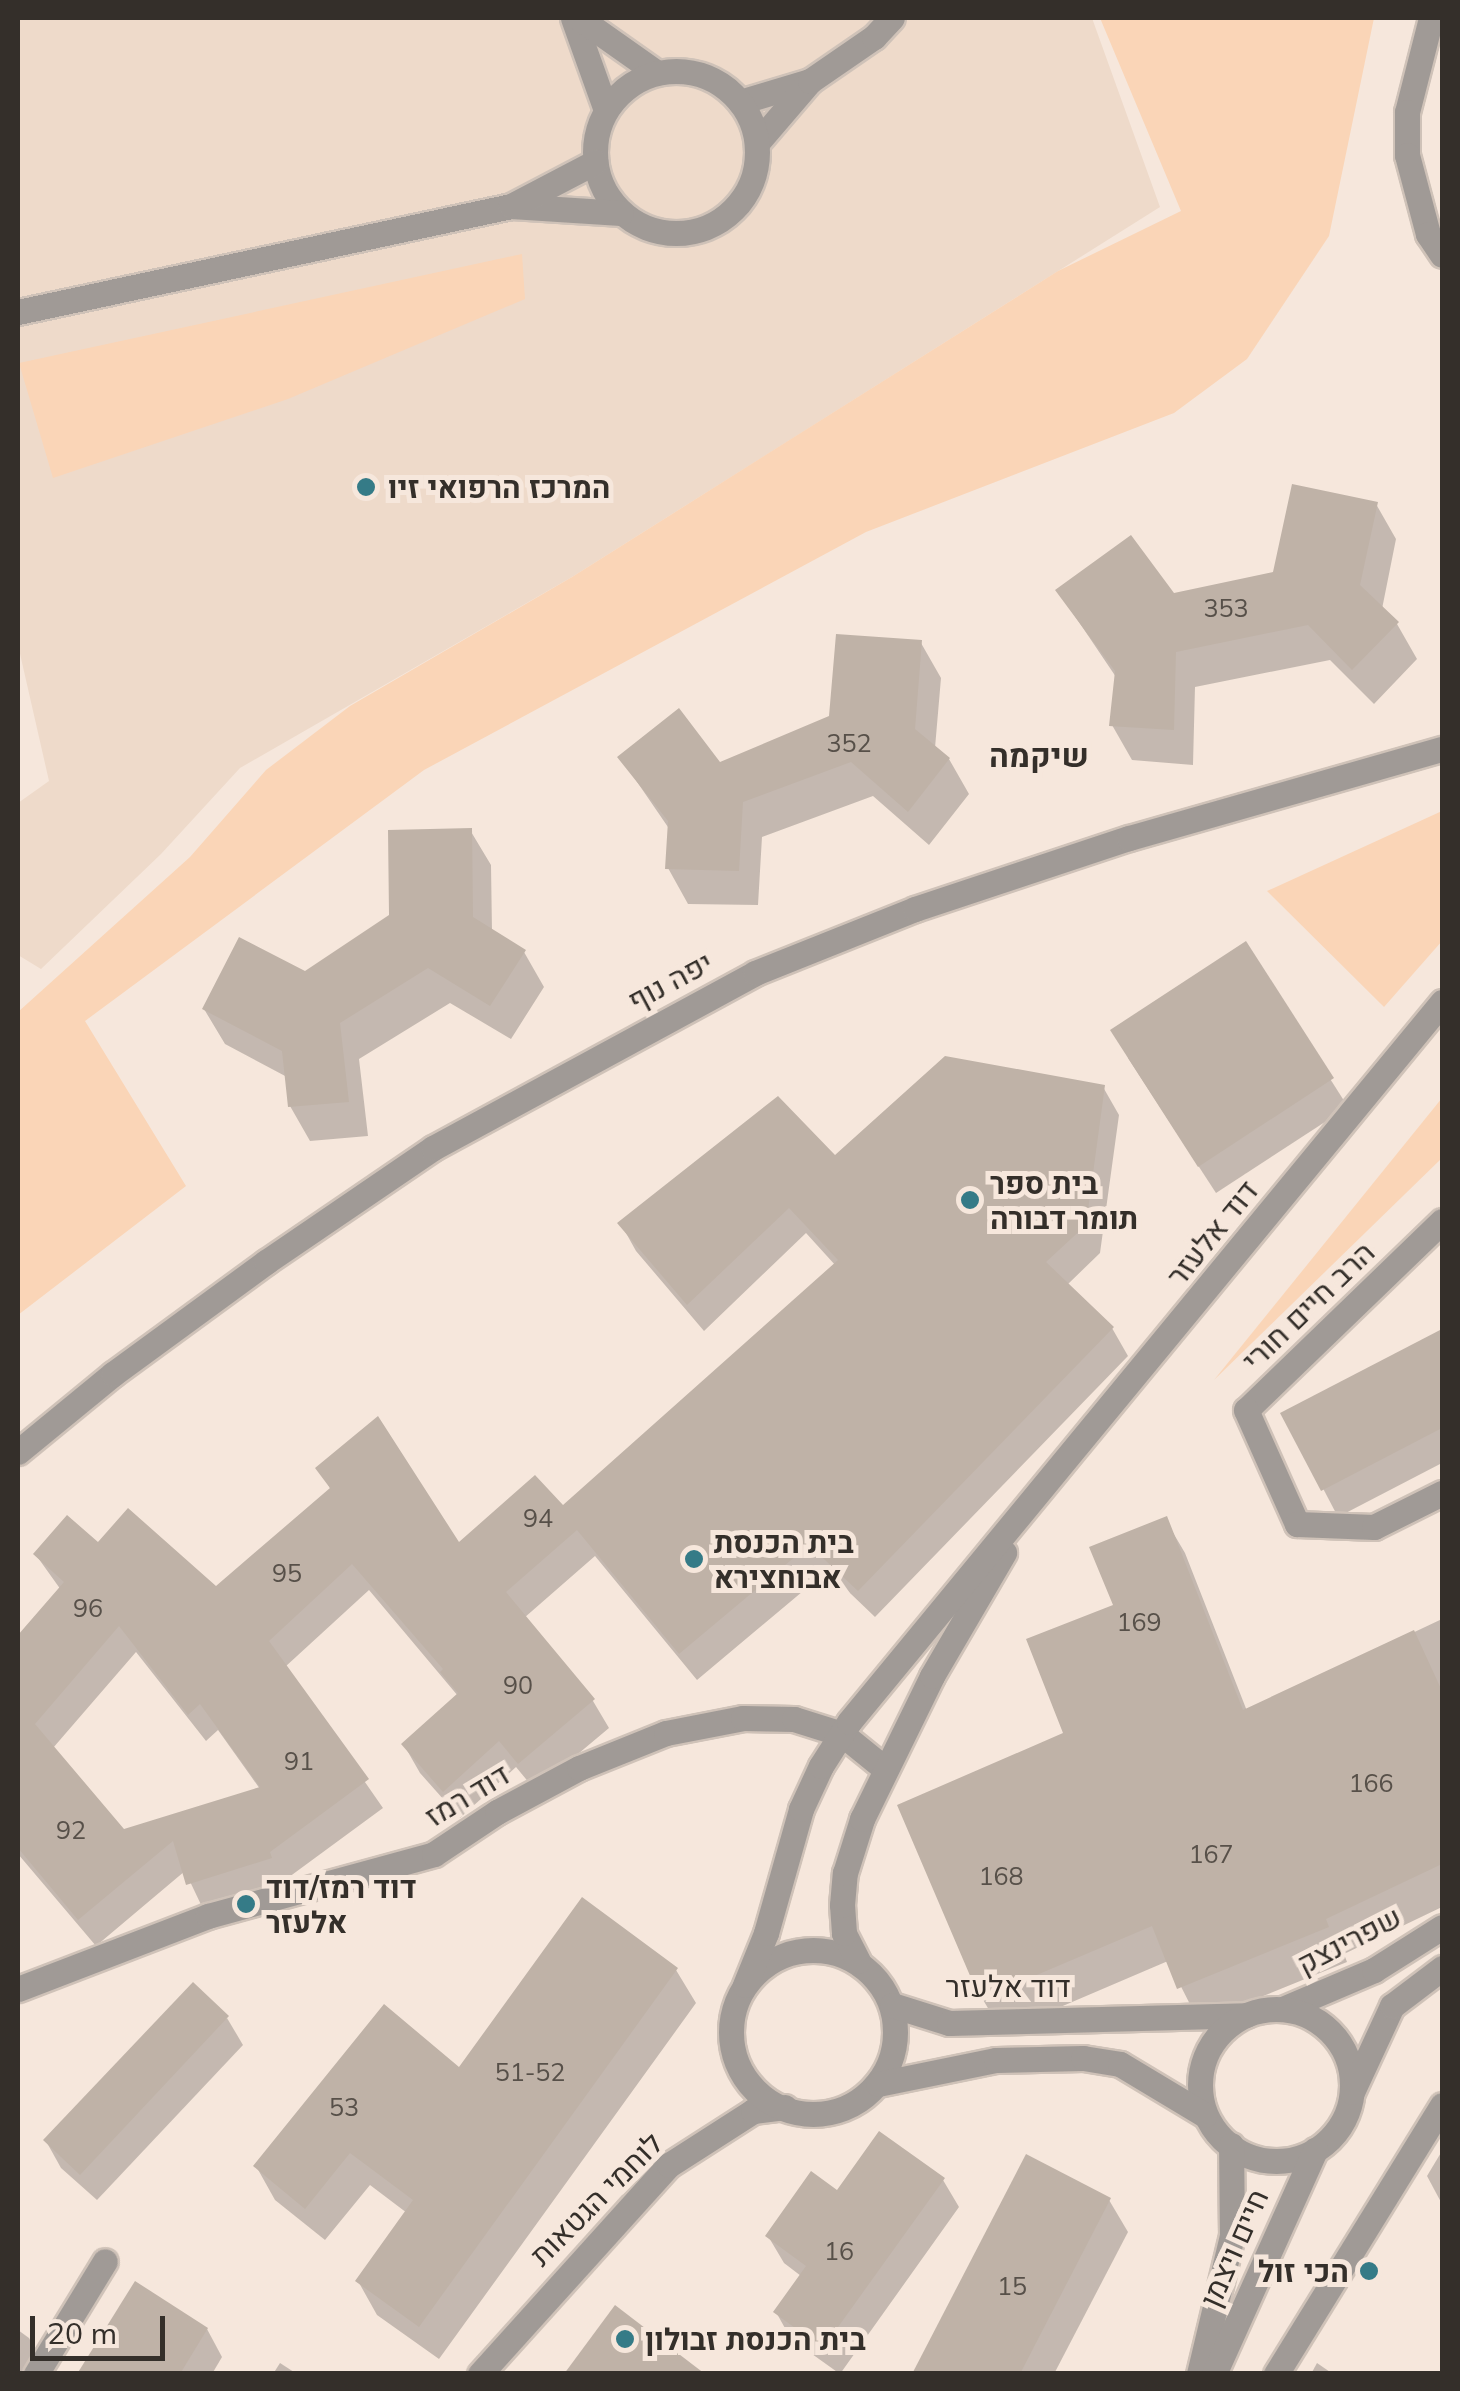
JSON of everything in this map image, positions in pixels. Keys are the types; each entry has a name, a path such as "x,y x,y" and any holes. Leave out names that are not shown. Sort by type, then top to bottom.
{"street":[{"path":"576,18 658,73"},
{"path":"576,18 606,110"},
{"path":"757,143 810,81 874,37 892,18"},
{"path":"1431,18 1407,112 1407,155 1424,220 1442,255"},
{"path":"658,73 703,75 740,102 757,143 755,171 744,198 712,224 672,234 644,228 621,213 600,182 595,162 596,136 606,110 620,93 658,73"},
{"path":"740,102 810,81"},
{"path":"18,312 511,206 595,162"},
{"path":"511,206 621,213"},
{"name":"יפה נוף","path":"18,1452 220,1296 433,1148 756,973 914,908 1111,844 1442,749"},
{"name":"דוד אלעזר","path":"745,1985 766,1933 801,1809 842,1734 886,1673 1031,1505 1442,1002"},
{"name":"הרב חיים חורי","path":"1442,1221 1246,1410 1297,1524 1374,1527 1442,1493"},
{"name":"דוד אלעזר","path":"858,1961 844,1932 845,1873 884,1768 1031,1505"},
{"name":"דוד רמז","path":"18,1990 208,1916 434,1854 497,1812 579,1768 666,1733 743,1718 815,1722 842,1734 884,1768"},
{"name":"שפרינצק","path":"1285,2008 1374,1970 1442,1928"},
{"path":"802,1949 831,1950 858,1961 878,1980 892,2006 896,2030 892,2058 878,2084 856,2102 830,2114 800,2114 764,2099 732,2050 732,2011 745,1985 765,1964 802,1949"},
{"path":"878,2084 996,2060 1083,2058 1120,2064 1206,2115 1232,2146 1266,2161 1293,2160 1334,2135 1392,2006 1442,1968"},
{"name":"דוד אלעזר","path":"892,2006 949,2023 1246,2015"},
{"path":"1206,2115 1200,2090 1202,2064 1214,2040 1246,2015 1285,2008 1327,2027 1342,2045 1351,2067 1352,2092"},
{"path":"1276,2374 1442,2105"},
{"name":"לוחמי הגטאות","path":"480,2374 669,2165 752,2112 785,2107"},
{"name":"חיים ויצמן","path":"1199,2374 1232,2235 1232,2146"},
{"name":"חיים ויצמן","path":"1214,2374 1315,2150"},
{"path":"36,2374 105,2261"}],"shaded area":[{"name":"המרכז הרפואי זיו","path":"18,18 1092,18 1160,207 572,577 240,768 161,854 41,969 18,955 18,803 49,781 18,645"},
{"path":"1100,18 1374,18 1329,236 1247,359 1174,413 866,532 424,770 85,1021 186,1186 18,1315 18,1012 190,857 266,770 350,706 572,577 1058,271 1181,211"},
{"path":"522,254 525,299 288,399 53,478 19,363"},
{"path":"1442,811 1442,941 1384,1007 1267,891"},
{"path":"1442,1098 1442,1158 1214,1380"}],"building":[{"path":"1292,484 1378,502 1360,585 1399,622 1352,670 1308,625 1176,652 1174,730 1109,726 1115,671 1055,590 1131,535 1174,593 1273,572"},
{"path":"836,634 922,640 915,729 950,758 908,812 851,762 743,802 739,871 665,869 668,821 617,757 679,708 720,762 829,716"},
{"path":"472,828 473,917 526,950 490,1006 428,968 340,1023 349,1102 288,1107 282,1051 202,1009 239,937 305,971 389,915 388,830"},
{"path":"1246,941 1334,1078 1198,1167 1110,1030"},
{"path":"945,1056 1105,1085 1086,1225 1046,1262 1114,1327 858,1591 809,1545 679,1654 577,1530 506,1592 595,1699 518,1764 499,1741 443,1792 401,1744 458,1693 440,1672 443,1669 352,1564 269,1641 369,1779 270,1852 272,1858 186,1885 173,1841 78,1920 18,1848 18,1635 64,1582 33,1554 67,1515 98,1542 128,1508 216,1586 330,1488 315,1468 378,1416 459,1542 535,1475 563,1505 838,1260 789,1208 687,1305 617,1223 778,1096 835,1155","holes":["119,1626 188,1715 200,1704 260,1787 124,1829 35,1724"]},
{"path":"1442,1329 1442,1428 1321,1491 1280,1413"},
{"path":"1167,1516 1243,1710 1414,1630 1442,1691 1442,1864 1326,1919 1329,1927 1177,1989 1152,1926 980,1999 897,1805 1063,1733 1026,1639 1113,1605 1089,1547"},
{"path":"582,1897 678,1968 419,2327 355,2281 413,2200 350,2153 305,2209 253,2166 384,2004 459,2067"},
{"path":"193,1982 229,2016 80,2175 43,2140"},
{"path":"879,2131 945,2178 823,2348 773,2312 806,2266 765,2236 811,2171 837,2190"},
{"path":"1026,2154 1111,2198 1020,2374 912,2374"},
{"path":"135,2281 208,2328 180,2374 77,2374"},
{"name":"בית הכנסת זבולון","path":"615,2305 705,2374 564,2374"}],"place":[{"name":"המרכז הרפואי זיו","path":"366,487"},
{"name":"בית ספר תומר דבורה","path":"970,1200"},
{"name":"בית הכנסת אבוחצירא","path":"694,1559"},
{"name":"דוד רמז/דוד אלעזר","path":"246,1904"},
{"name":"הכי זול","path":"1369,2271"},
{"name":"בית הכנסת זבולון","path":"625,2339"}],"district":[{"name":"שיקמה","path":"1039,755"}]}
